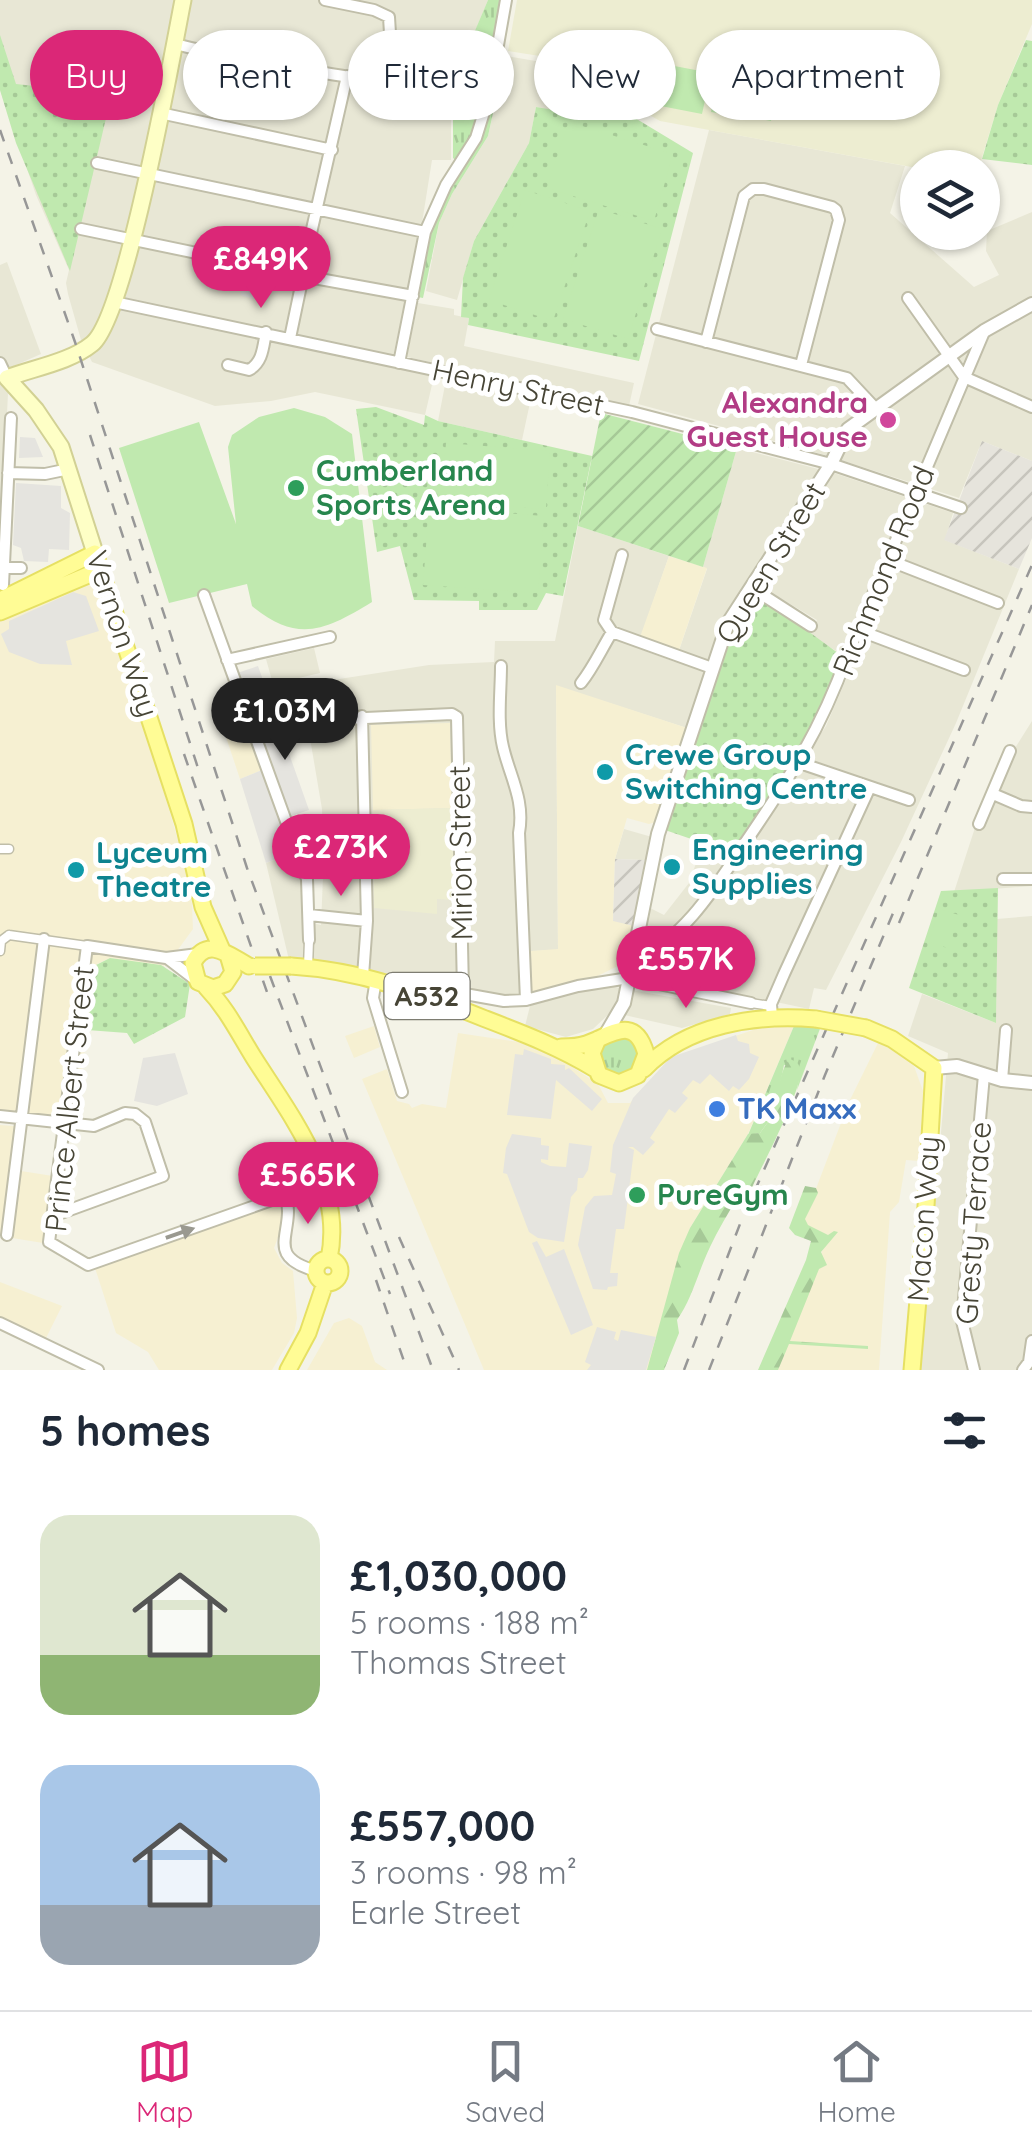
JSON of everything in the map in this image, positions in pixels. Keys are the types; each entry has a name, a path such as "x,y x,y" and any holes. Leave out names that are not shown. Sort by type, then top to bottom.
{"main road":[{"path":"163,100 183,0"},
{"path":"2,374 92,344 100,335 133,242 159,120"},
{"name":"Vernon Way","path":"2,374 36,410 61,447 184,824 203,907 225,952"},
{"path":"1,593 98,561"},
{"path":"0,612 98,561"},
{"name":"Vernon Way","path":"199,953 203,907"},
{"path":"231,1015 231,977 225,952 209,948 199,953 192,966 202,985 231,1015 313,1156 328,1211 328,1259 338,1264 340,1275 334,1282 320,1277 308,1333 288,1370"},
{"name":"A532","path":"225,952 252,966 300,966 369,978 556,1047 595,1069"},
{"name":"A532","path":"231,977 252,966"},
{"path":"202,985 220,987 231,977"},
{"path":"603,1035 592,1053 595,1069 606,1080 619,1083 633,1079 678,1042 772,1012 866,1028 892,1039 934,1068"},
{"path":"556,1047 580,1046 622,1030 656,1043 678,1042"},
{"path":"637,1037 646,1054 642,1070"},
{"name":"Macon Way","path":"912,1370 934,1068"}],"street":[{"path":"175,44 260,64 378,82 387,78 392,66 389,17 324,0"},
{"path":"400,362 425,232 446,185 476,138 490,96 506,0"},
{"path":"310,242 347,76"},
{"path":"163,115 332,150"},
{"path":"97,163 425,232"},
{"path":"706,342 744,196 764,189 832,207 839,220 800,365"},
{"path":"81,229 264,268"},
{"path":"290,338 303,276 413,296"},
{"path":"908,298 964,377 1032,407"},
{"name":"Henry Street","path":"114,302 632,412 831,464 960,508"},
{"name":"Queen Street","path":"624,1003 658,834 728,623 831,464 848,429 984,331 1032,304"},
{"path":"657,330 847,378 876,408"},
{"name":"Richmond Road","path":"630,971 669,942 708,899 800,762 828,709 984,331"},
{"path":"228,365 249,370 255,367 260,362 266,332"},
{"path":"1,593 3,504 17,431 11,418"},
{"path":"8,473 45,474 69,469"},
{"path":"622,555 604,620 612,632 712,668"},
{"path":"888,560 998,603"},
{"path":"4,568 21,568"},
{"path":"752,588 812,626"},
{"path":"204,595 306,879 309,940 300,966"},
{"path":"858,630 964,670"},
{"path":"582,683 592,673 593,664 612,632"},
{"path":"227,660 330,636"},
{"path":"502,666 502,744 517,786 522,815 519,832 526,1000 630,971 751,1002 772,1012 870,788"},
{"path":"301,720 362,716 369,978 402,1092"},
{"name":"Mirion Street","path":"362,716 458,717 462,990 465,994 504,1001 526,1000"},
{"path":"979,824 1010,751"},
{"path":"800,762 909,800"},
{"path":"993,794 1032,807"},
{"path":"1003,879 1032,879"},
{"path":"310,914 367,922"},
{"path":"0,928 9,935 166,958 199,953"},
{"path":"0,951 1,941 9,935"},
{"path":"8,1236 44,939"},
{"name":"Prince Albert Street","path":"87,946 49,1242 88,1265 286,1195 286,1255 320,1277"},
{"path":"166,958 202,985"},
{"path":"603,1035 624,1003"},
{"path":"624,1003 626,1022 637,1037"},
{"path":"1002,1080 1006,1030"},
{"path":"934,1068 957,1066 1002,1080 1032,1082"},
{"name":"Gresty Terrace","path":"974,1370 962,1321 984,1075"},
{"path":"0,1116 94,1126 125,1114 145,1122 163,1176 53,1216"},
{"path":"0,1323 84,1367 98,1370"},
{"path":"1023,1370 1029,1362 1032,1341"}],"shaded area":[{"path":"0,0 488,0 475,30 348,30 348,120 451,120 451,160 432,160 391,366 434,376 425,415 315,392 215,406 92,362 81,340 68,294 69,270 36,195 0,90"},
{"path":"517,0 1032,0 1032,24 998,105 984,150 900,150 900,165 658,120 676,120 676,30 534,30 534,55 514,52 512,30"},
{"path":"514,57 534,61 534,117 529,143 474,241 457,300 426,291 439,223 488,136 492,120 514,120"},
{"path":"709,130 900,165 900,182 890,213 900,222 900,250 932,250 974,287 999,275 986,251 1000,250 1000,226 1032,212 1032,461 982,441 959,498 825,455 638,404"},
{"path":"7,262 41,354 0,372 0,265"},
{"path":"247,268 260,271 254,299 240,295"},
{"path":"418,303 454,309 454,315 469,318 464,346 634,383 629,406 407,357"},
{"path":"0,378 8,393 0,561"},
{"path":"446,380 531,398 522,440 438,421"},
{"path":"20,437 35,438 43,457 19,458"},
{"path":"982,441 1032,461 1032,538 1019,569 944,540"},
{"path":"737,448 834,473 953,513 945,540 1019,569 956,723 826,990 814,988 809,1009 696,985 702,958 671,933 641,952 650,908 664,915 689,883 700,852 737,865 826,726 854,661 810,636 817,620 750,580 725,613 687,728 556,686 558,950 532,951 532,993 500,997 353,968 289,960 266,863 292,853 303,883 304,921 321,925 322,809 301,685 429,665 494,662 495,641 555,641 578,526 669,556 637,648 675,662 707,569 703,567"},
{"path":"16,483 61,486 61,508 70,513 69,550 49,549 48,562 24,561 21,548 13,545"},
{"path":"669,556 707,568 679,650 640,637"},
{"path":"88,584 98,593 144,724 191,885 193,929 166,966 110,958 97,964 75,1118 0,1112 0,618 75,585"},
{"path":"73,592 86,596 99,631 66,641 72,665 40,664 9,652 1,634 9,629 9,621"},
{"path":"314,648 320,673 273,684 266,659"},
{"path":"258,666 309,810 288,817 237,673"},
{"path":"556,685 687,728 656,822 627,818 615,859 613,920 634,926 626,955 616,967 589,980 532,993 531,951 558,949"},
{"path":"241,715 262,770 240,779 221,722"},
{"path":"1032,721 1032,886 954,892 986,794"},
{"path":"450,723 452,808 373,810 371,725"},
{"path":"262,770 292,853 266,863 240,779"},
{"path":"452,808 454,900 437,899 437,914 374,908 373,810"},
{"path":"624,829 652,837 645,860 615,859"},
{"name":"Engineering Supplies","path":"615,859 645,860 634,926 613,921"},
{"path":"1032,916 1032,1370 920,1370 948,1053 908,1036 922,994 996,1023 997,919"},
{"path":"609,986 731,1008 730,1014 682,1028 611,1012 593,1029 566,1037 525,1026 531,1002"},
{"path":"374,1026 380,1047 354,1058 345,1036"},
{"path":"794,1026 748,1134 690,1228 647,1370 484,1370 362,1079 387,1069 397,1101 412,1108 422,1104 446,1108 458,1033 519,1042 560,1059 598,1084 608,1103 630,1103 676,1056 759,1028"},
{"path":"736,1035 738,1041 749,1044 750,1053 759,1057 739,1090 733,1086 729,1091 710,1074 700,1084 693,1080 682,1093 688,1098 675,1113 669,1109 650,1138 655,1142 643,1155 633,1147 628,1147 634,1150 624,1229 616,1229 610,1273 618,1273 617,1286 593,1289 578,1245 585,1207 594,1196 612,1195 616,1174 610,1172 613,1145 633,1098 671,1057"},
{"path":"879,1041 914,1066 923,1091 919,1161 906,1160 899,1202 890,1212 879,1370 777,1370 826,1241 801,1228 849,1102"},
{"path":"524,1049 551,1059 551,1064 565,1065 565,1070 569,1068 602,1099 592,1111 556,1080 551,1119 507,1115 515,1054 523,1055"},
{"path":"175,1053 188,1094 157,1106 134,1101 143,1058"},
{"path":"0,1125 26,1127 21,1171 53,1176 43,1243 0,1236"},
{"path":"512,1134 541,1138 541,1145 549,1146 548,1160 541,1162 550,1166 566,1167 569,1143 592,1146 588,1170 583,1178 578,1178 577,1190 571,1197 564,1242 538,1238 529,1232 507,1174 503,1173"},
{"path":"278,1203 283,1205 283,1224 274,1248 282,1263 293,1271 297,1318 294,1333 272,1370 159,1370 148,1352 116,1333 95,1268"},
{"path":"537,1241 546,1257 564,1249 593,1325 571,1335 532,1243"},
{"path":"0,1282 62,1306 46,1338 0,1316"},
{"path":"349,1318 362,1326 375,1362 387,1370 307,1370 334,1323"},
{"path":"597,1327 616,1332 614,1339 618,1341 621,1330 656,1337 646,1370 587,1370 591,1365 585,1362"}],"green space":[{"path":"488,0 506,0 501,30 475,30"},
{"path":"0,35 16,84 30,86 30,120 106,120 70,271 16,143 0,90"},
{"path":"1026,40 1032,41 1032,165 1000,161 1000,150 985,150 998,105"},
{"path":"676,66 696,70 696,113 676,109"},
{"path":"534,117 638,120 693,153 639,361 468,325 469,318 461,317 463,278 474,241 529,143"},
{"path":"453,120 492,120 488,136 439,223 423,298 413,296 425,232 460,164 453,158"},
{"path":"569,122 673,154 654,221 547,188"},
{"path":"525,190 590,211 553,321 489,300"},
{"path":"599,209 662,229 628,339 563,319"},
{"path":"376,407 424,425 425,415 592,456 563,596 546,593 537,610 479,610 479,601 414,600 400,546 377,552 356,409"},
{"name":"Cumberland Sports Arena","path":"294,408 325,417 352,434 372,602 340,620 312,629 298,629 268,618 252,606 247,584 169,603 119,448 199,422 236,524 228,447 232,435 259,417"},
{"path":"601,413 737,448 703,567 578,526"},
{"path":"446,443 550,451 546,509 441,502"},
{"path":"429,507 544,516 538,593 423,585"},
{"path":"756,593 842,656 811,732 732,853 665,830 733,626"},
{"path":"998,888 996,1023 909,988 941,891"},
{"path":"939,909 959,915 948,948 929,942"},
{"path":"110,958 161,965 190,984 185,1017 134,1044 127,1033 87,1030 96,965"},
{"path":"794,1026 821,1026 797,1090 800,1070 784,1065 771,1118 760,1133 748,1135"},
{"path":"618,1037 631,1043 637,1056 631,1069 618,1075 605,1069 599,1056 605,1043"},
{"path":"790,1059 799,1065 799,1080 779,1131 749,1194 738,1197 710,1247 677,1320 679,1333 664,1370 647,1370 679,1253 690,1228 748,1134 760,1133 771,1118 773,1101"},
{"path":"805,1186 816,1188 818,1193 805,1219 808,1225 828,1235 838,1232 821,1252 827,1265 819,1269 790,1341 868,1349 789,1344 778,1370 758,1370 811,1241 789,1228"}],"railway":[{"path":"0,130 75,342 247,868 433,1370"},
{"path":"90,435 198,768"},
{"path":"684,1370 740,1224 1032,565"},
{"path":"899,923 1032,605"},
{"path":"184,754 268,995"},
{"path":"709,1370 896,906"},
{"path":"270,976 390,1294"},
{"path":"399,1237 459,1370"},
{"path":"376,1280 407,1370"}],"place":[{"name":"Alexandra Guest House","path":"888,420"},
{"name":"Cumberland Sports Arena","path":"296,488"},
{"name":"Crewe Group Switching Centre","path":"605,772"},
{"name":"Engineering Supplies","path":"672,867"},
{"name":"Lyceum Theatre","path":"76,870"},
{"name":"TK Maxx","path":"717,1109"},
{"name":"PureGym","path":"637,1195"}]}
